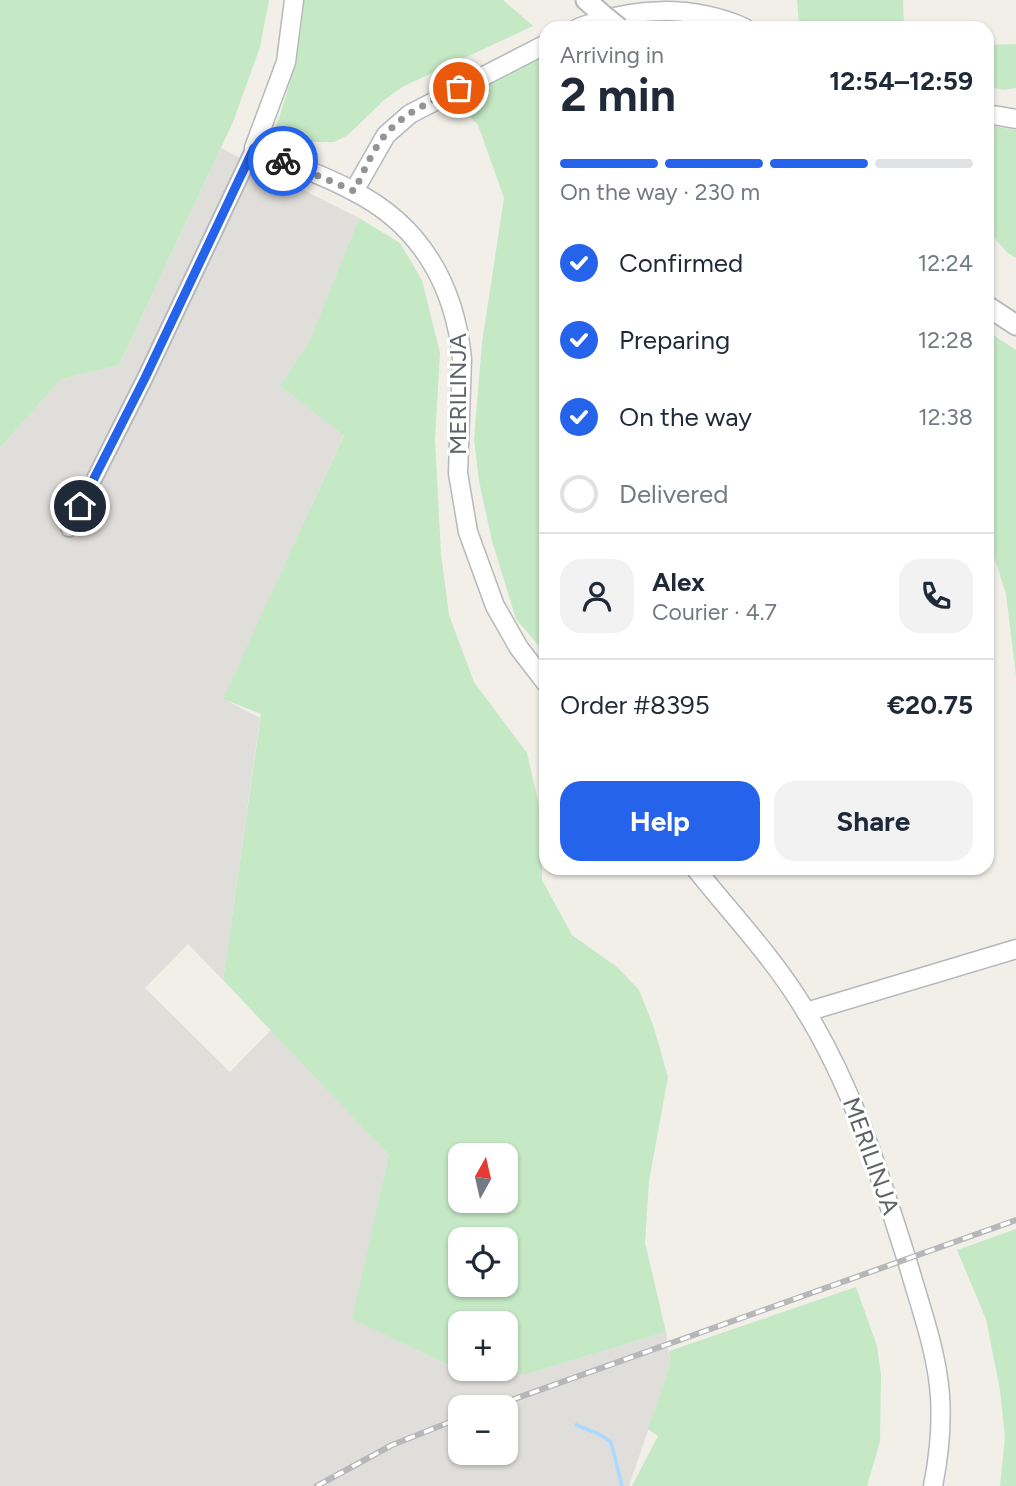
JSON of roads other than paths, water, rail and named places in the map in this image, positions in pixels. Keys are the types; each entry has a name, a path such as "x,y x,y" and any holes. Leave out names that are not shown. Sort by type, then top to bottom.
{"main road":[{"path":"586,0 611,21"},
{"path":"994,311 1016,325"}],"street":[{"path":"68,529 145,378 254,148 286,62 294,0"},
{"path":"600,21 622,14 667,10 698,13 723,21"},
{"path":"354,191 386,135 410,114 539,48"},
{"path":"994,115 1016,119"},
{"name":"MERILINJA","path":"254,148 354,191 394,218 415,238 435,266 452,302 458,324 462,359 458,473 468,532 495,606 519,648 539,674"},
{"name":"MERILINJA","path":"701,875 772,962 806,1012 853,1101 925,1319 937,1370 940,1437 933,1486"},
{"path":"806,1012 1016,949"}],"waterway":[{"path":"576,1425 611,1442 622,1486"}],"railway":[{"path":"518,1398 1016,1220"},
{"path":"317,1486 392,1445 448,1423"}]}
